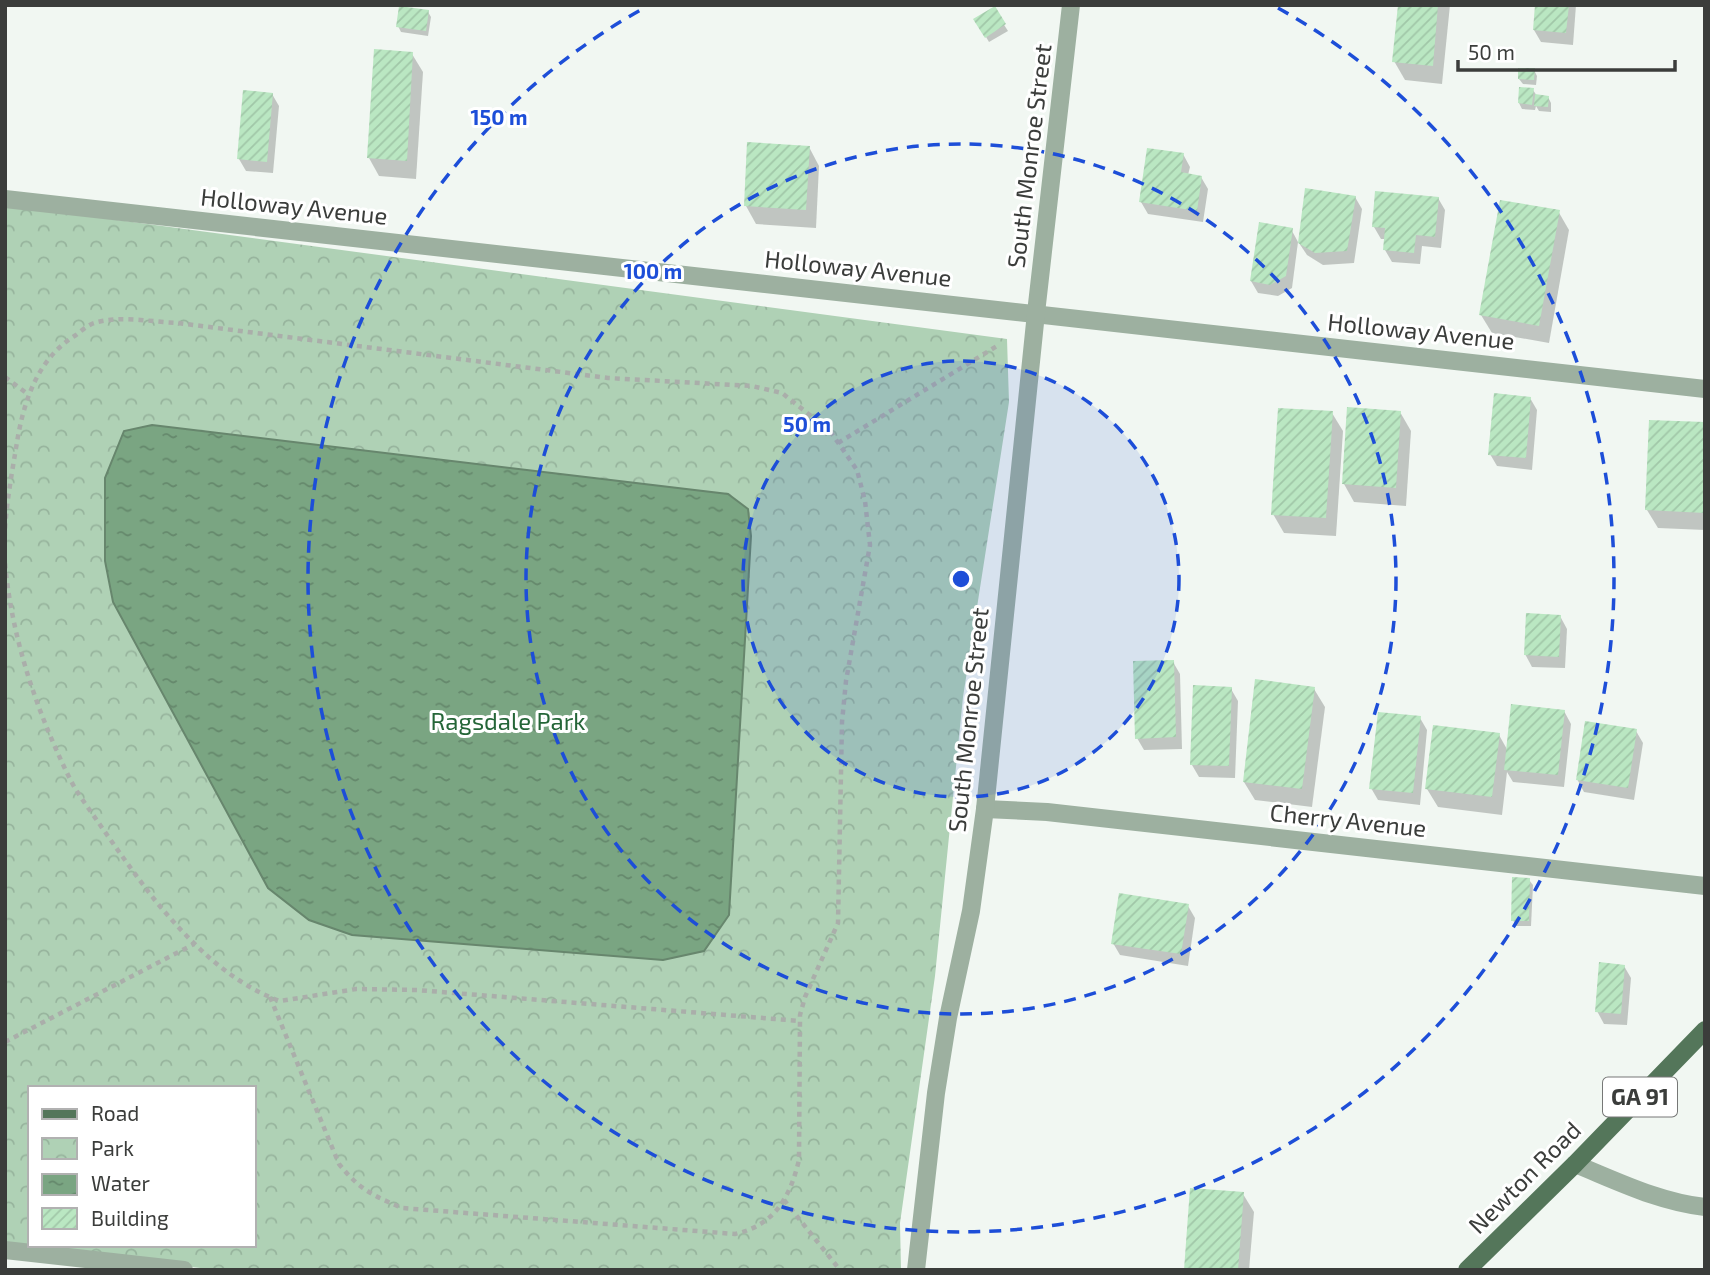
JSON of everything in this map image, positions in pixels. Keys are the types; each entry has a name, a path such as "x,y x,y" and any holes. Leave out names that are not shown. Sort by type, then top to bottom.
{"main road":[{"name":"Newton Road","path":"1467,1270 1705,1030"}],"street":[{"name":"South Monroe Street","path":"916,1270 936,1093 948,1018 971,911 985,809 1036,313 1072,5"},
{"name":"Holloway Avenue","path":"5,199 1705,389"},
{"name":"Cherry Avenue","path":"985,809 1061,814 1705,886"},
{"path":"1575,1164 1647,1194 1685,1205 1705,1207"},
{"path":"5,1250 184,1270"}],"path":[{"path":"270,997 339,1164 356,1185 402,1208 736,1234 753,1230 771,1217 793,1182 799,1160 800,1021 805,997 838,923 842,722 846,681 870,545 865,501 857,470 830,430 782,393 752,386 608,378 178,323 120,321 93,324 63,342 38,373 22,411 6,515 6,571 16,636 38,708 71,781 131,871 184,934 223,970 261,995 270,997 280,1001 356,989 417,990 800,1021"},
{"path":"838,443 997,346"},
{"path":"5,377 29,396"},
{"path":"5,1042 195,944"},
{"path":"784,1199 840,1270"}],"green space":[{"name":"Ragsdale Park","path":"5,205 1007,339 1009,402 963,697 935,976 900,1223 901,1270 219,1270 5,1247"}],"water":[{"path":"152,425 728,494 748,509 751,536 729,915 704,951 663,960 352,935 309,920 268,888 113,602 105,561 105,478 124,431"}],"building":[{"path":"1398,5 1438,5 1433,66 1392,62"},
{"path":"1535,5 1569,5 1566,33 1533,30"},
{"path":"399,6 429,10 426,31 396,27"},
{"path":"995,6 1006,24 985,38 973,19"},
{"path":"374,49 413,52 407,161 367,158"},
{"path":"1518,68 1535,68 1534,80 1518,79"},
{"path":"1519,87 1534,88 1532,105 1518,103"},
{"path":"243,90 273,93 267,162 237,159"},
{"path":"1535,94 1549,96 1548,107 1534,106"},
{"path":"747,142 810,146 806,210 744,206"},
{"path":"1147,148 1184,153 1181,172 1202,176 1197,211 1139,202"},
{"path":"1305,188 1356,196 1347,251 1315,253 1298,243"},
{"path":"1375,191 1439,197 1435,237 1416,235 1414,253 1383,250 1385,228 1372,227"},
{"path":"1500,200 1560,210 1539,326 1479,315"},
{"path":"1259,222 1293,228 1286,276 1270,285 1250,281"},
{"path":"1494,393 1531,397 1526,458 1488,455"},
{"path":"1347,407 1401,411 1396,488 1342,484"},
{"path":"1278,408 1333,411 1326,518 1271,515"},
{"path":"1649,420 1705,422 1705,513 1645,510"},
{"path":"1526,613 1561,615 1559,657 1524,655"},
{"path":"1174,660 1176,737 1135,739 1133,661"},
{"path":"1255,679 1315,687 1302,789 1243,782"},
{"path":"1193,685 1232,687 1229,766 1190,765"},
{"path":"1511,704 1565,710 1558,775 1504,770"},
{"path":"1378,712 1421,716 1413,793 1369,789"},
{"path":"1585,721 1637,729 1628,788 1576,780"},
{"path":"1433,725 1500,733 1492,797 1425,789"},
{"path":"1512,877 1530,878 1529,921 1511,921"},
{"path":"1119,893 1189,904 1181,954 1111,944"},
{"path":"1599,962 1625,965 1621,1014 1595,1012"},
{"path":"1190,1188 1244,1192 1238,1270 1184,1270"}]}
